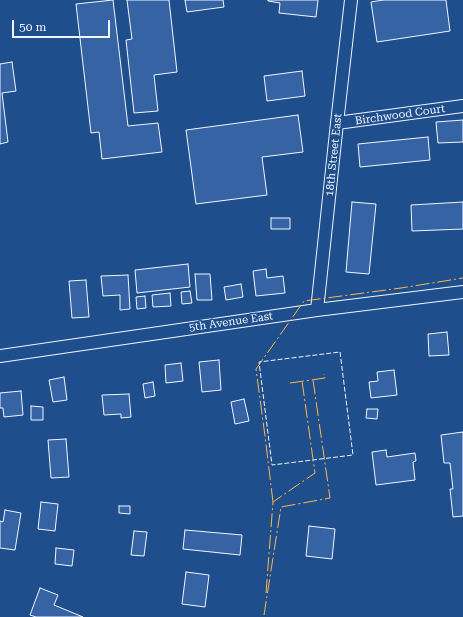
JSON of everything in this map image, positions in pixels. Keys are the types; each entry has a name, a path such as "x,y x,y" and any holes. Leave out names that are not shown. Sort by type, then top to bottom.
{"street":[{"name":"18th Street East","path":"317,310 351,0"},
{"name":"Birchwood Court","path":"337,123 463,106"},
{"name":"5th Avenue East","path":"0,356 317,310 463,292"}],"building":[{"path":"113,0 128,126 158,123 162,152 102,159 99,132 91,133 76,4"},
{"path":"127,0 169,0 177,72 154,75 158,111 134,113 126,40 132,39"},
{"path":"185,0 223,0 224,7 187,12"},
{"path":"268,0 318,0 316,17 279,13 280,3"},
{"path":"383,0 446,0 450,31 377,42 371,2"},
{"path":"12,62 16,91 2,93 8,142 0,144 0,64"},
{"path":"302,71 305,96 267,101 264,76"},
{"path":"298,115 303,152 262,157 267,195 196,204 186,130"},
{"path":"463,120 463,142 438,143 436,122"},
{"path":"428,137 430,160 360,167 358,144"},
{"path":"352,202 376,204 369,274 346,272"},
{"path":"463,202 463,229 412,231 411,205"},
{"path":"271,218 290,218 290,229 271,229"},
{"path":"188,264 190,287 137,293 135,270"},
{"path":"266,269 267,278 283,276 285,293 256,296 253,271"},
{"path":"195,274 210,274 212,300 197,300"},
{"path":"128,275 130,309 120,310 120,295 103,296 101,276"},
{"path":"86,280 89,317 72,318 69,281"},
{"path":"241,284 243,297 226,300 224,287"},
{"path":"190,291 192,303 182,304 181,292"},
{"path":"170,293 171,306 153,307 152,295"},
{"path":"145,296 146,308 137,309 136,297"},
{"path":"447,332 449,355 429,356 428,334"},
{"path":"219,360 221,390 202,392 199,362"},
{"path":"181,363 183,381 166,383 165,365"},
{"path":"394,370 397,395 371,398 369,382 378,381 377,372"},
{"path":"64,377 67,400 53,402 49,380"},
{"path":"153,382 155,396 145,398 143,384"},
{"path":"21,391 23,415 4,417 3,408 0,408 0,393"},
{"path":"129,394 131,417 121,418 121,414 104,415 102,395"},
{"path":"244,399 249,421 235,424 231,402"},
{"path":"31,406 43,407 43,420 31,420"},
{"path":"367,409 378,409 377,419 366,418"},
{"path":"463,432 463,516 453,517 450,489 453,489 450,463 444,463 441,435"},
{"path":"66,439 69,477 51,478 48,440"},
{"path":"386,450 387,457 415,453 416,461 413,462 415,480 376,485 372,452"},
{"path":"41,502 58,504 55,531 38,529"},
{"path":"119,506 130,506 130,514 119,513"},
{"path":"5,510 21,513 15,550 0,548 0,521 3,522"},
{"path":"309,526 335,529 332,559 306,556"},
{"path":"185,530 242,535 240,555 183,549"},
{"path":"134,531 147,532 144,556 131,555"},
{"path":"56,548 74,550 72,566 55,564"},
{"path":"186,572 209,575 205,607 182,604"},
{"path":"40,588 58,595 54,605 83,617 36,617 30,615"}],"fence":[{"path":"340,352 353,455 272,465 259,362 340,352"}],"power":[{"path":"273,502 256,369 304,301 463,278"},
{"path":"290,383 325,378 324,374"},
{"path":"264,615 281,507 330,498 313,380"},
{"path":"266,593 273,502 315,473 302,381"}]}
